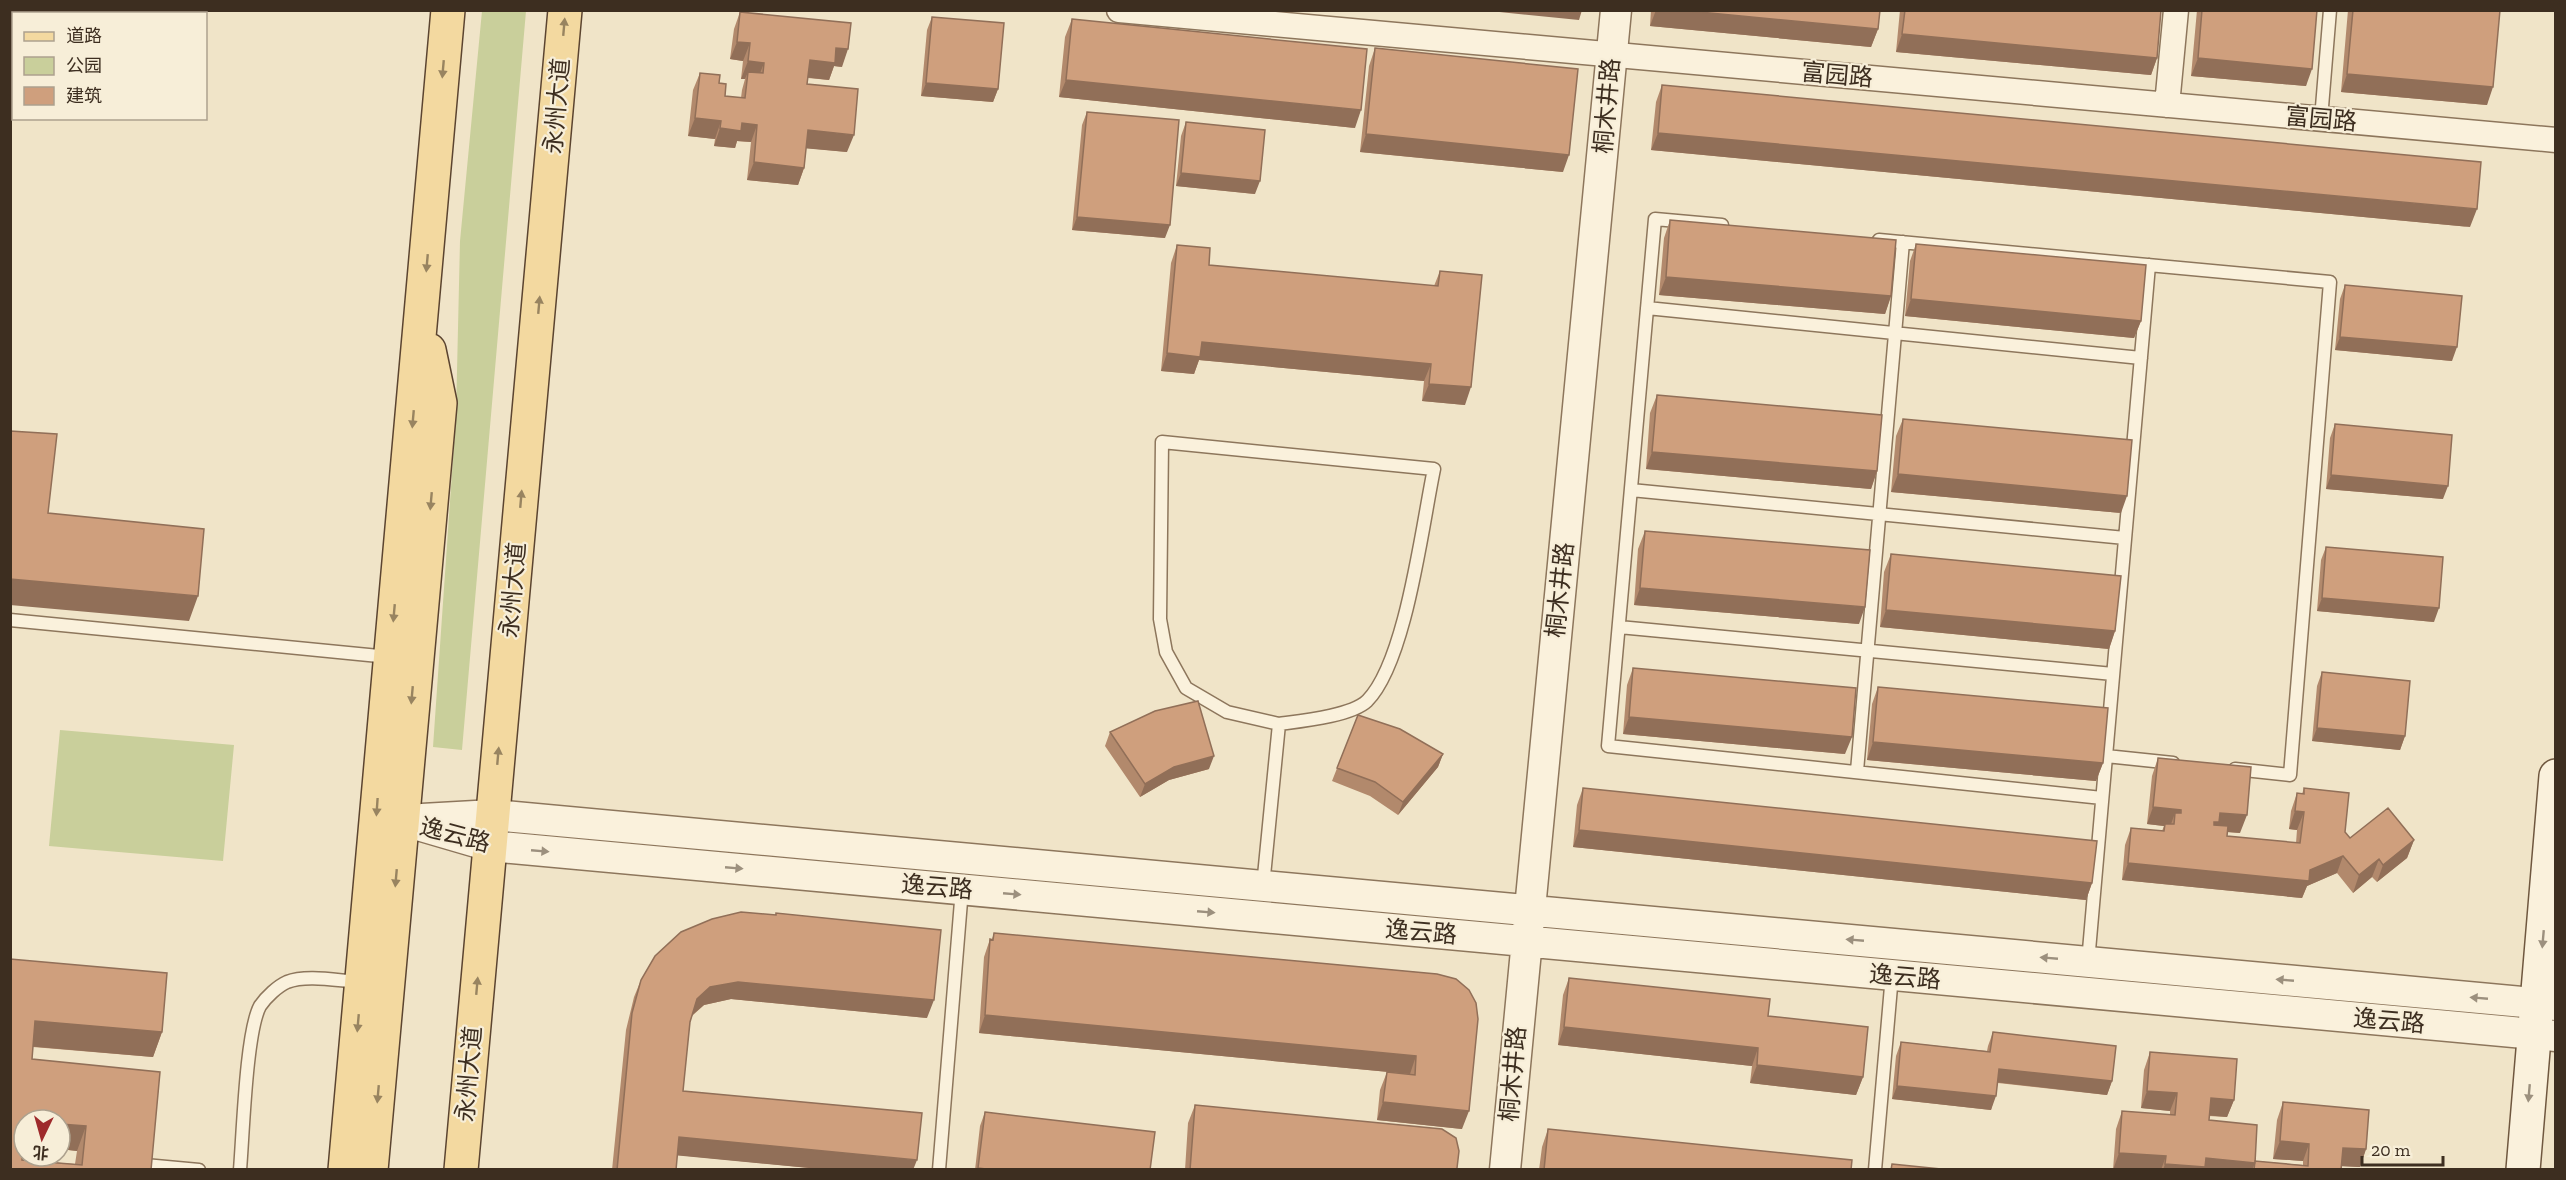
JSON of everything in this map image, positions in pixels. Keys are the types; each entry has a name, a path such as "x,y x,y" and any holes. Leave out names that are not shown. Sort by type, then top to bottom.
{"main road":[{"path":"345,1170 448,10"},
{"name":"永州大道","path":"460,1170 565,10"},
{"path":"371,1170 440,403 422,319"},
{"path":"2523,1170 2546,1020 2556,776"}],"street":[{"name":"富园路","path":"1119,10 2556,140"},
{"name":"桐木井路","path":"1505,1170 1528,910 1616,10"},
{"path":"2168,105 2176,10"},
{"name":"逸云路","path":"401,820 962,890 1892,975 2546,1020"},
{"name":"逸云路","path":"492,830 1263,886 1528,910 2088,962 2546,1020"}],"lane":[{"path":"2321,119 2330,10"},
{"path":"1738,226 1655,219 1608,746 2102,798"},
{"path":"1868,238 2330,282 2290,775 2221,768"},
{"path":"1857,771 1904,242"},
{"path":"2088,962 2149,265"},
{"path":"1647,308 2141,358"},
{"path":"1162,442 1434,469 1400,637 1387,674 1366,702 1327,717 1279,724 1227,712 1186,688 1166,652 1160,619 1162,442"},
{"path":"1630,490 2125,538"},
{"path":"10,620 390,657"},
{"path":"1618,627 2113,674"},
{"path":"1263,886 1279,724"},
{"path":"2106,756 2187,764"},
{"path":"939,1170 962,890"},
{"path":"1875,1170 1892,975"},
{"path":"240,1170 251,1044 260,1006 280,987 298,979 362,982"},
{"path":"145,1165 200,1170"}],"green space":[{"path":"482,11 526,11 462,750 433,747 456,415 460,241"},
{"path":"60,730 234,745 223,861 49,846"}],"building":[{"path":"1679,10 1880,10 1878,29"},
{"path":"1905,10 2161,10 2157,58 1902,34"},
{"path":"2202,10 2317,10 2312,69 2198,58"},
{"path":"2353,10 2500,10 2493,87 2347,74"},
{"path":"740,12 851,23 848,49 836,48 835,63 810,60 807,84 858,89 854,135 808,130 804,168 754,162 757,125 742,123 741,131 720,128 721,121 695,118 700,73 720,75 719,83 726,84 725,96 745,98 748,72 763,73 764,63 748,61 750,43 737,42"},
{"path":"932,17 1004,23 998,89 926,83"},
{"path":"1072,19 1367,49 1361,110 1066,80"},
{"path":"1375,48 1578,69 1569,155 1366,134"},
{"path":"1662,85 2481,162 2477,209 1658,133"},
{"path":"1087,112 1179,120 1170,225 1077,217"},
{"path":"1186,122 1265,130 1260,181 1181,173"},
{"path":"1670,220 1896,240 1891,296 1666,277"},
{"path":"1916,244 2146,265 2141,321 1911,299"},
{"path":"1177,245 1210,248 1209,265 1438,286 1440,271 1482,275 1471,387 1429,384 1431,364 1202,342 1200,357 1167,353"},
{"path":"2345,285 2462,296 2457,347 2340,337"},
{"path":"1657,395 1882,415 1877,471 1652,452"},
{"path":"1903,419 2132,440 2127,496 1898,474"},
{"path":"2335,424 2452,435 2448,486 2331,475"},
{"path":"10,431 57,434 48,513 204,529 198,596 10,579"},
{"path":"1645,531 1870,550 1865,607 1640,588"},
{"path":"2326,547 2443,557 2439,608 2322,598"},
{"path":"1891,554 2121,576 2115,631 1886,610"},
{"path":"1633,668 1856,688 1852,737 1629,717"},
{"path":"2322,672 2410,681 2405,736 2317,728"},
{"path":"1878,687 2108,708 2103,763 1873,742"},
{"path":"1198,701 1214,756 1174,767 1145,784 1110,732 1155,711"},
{"path":"1358,715 1400,729 1443,754 1403,802 1375,782 1337,768"},
{"path":"2158,758 2251,767 2247,815 2220,813 2219,822 2214,822 2214,825 2228,826 2227,836 2300,843 2304,812 2295,811 2297,793 2304,794 2304,788 2349,793 2345,832 2350,838 2388,808 2414,840 2383,865 2379,859 2359,875 2343,856 2310,870 2309,881 2128,863 2131,828 2164,831 2165,824 2174,824 2175,813 2181,813 2181,810 2153,807"},
{"path":"1583,788 2097,841 2092,883 1579,830"},
{"path":"741,912 776,915 776,913 941,930 934,1000 738,982 710,987 697,999 690,1022 683,1091 922,1113 917,1160 679,1137 676,1170 617,1170 632,1013 641,980 655,956 681,932 712,919"},
{"path":"994,933 1437,974 1456,979 1469,990 1476,1003 1478,1019 1469,1111 1383,1102 1387,1072 1415,1075 1416,1056 985,1015 990,939 993,940"},
{"path":"10,959 167,973 162,1032 35,1021 32,1059 160,1072 151,1170 10,1170"},
{"path":"1569,978 1770,999 1768,1016 1868,1027 1863,1077 1757,1065 1758,1048 1564,1027"},
{"path":"1993,1032 2116,1046 2112,1081 1999,1069 1996,1096 1897,1086 1901,1042 1990,1052"},
{"path":"2150,1052 2237,1059 2234,1100 2211,1098 2209,1120 2257,1125 2255,1163 2206,1158 2205,1167 2165,1164 2166,1156 2119,1153 2122,1111 2175,1115 2177,1093 2147,1091"},
{"path":"2283,1102 2369,1110 2366,1149 2343,1148 2341,1170 2254,1170 2255,1161 2308,1166 2309,1144 2280,1141"},
{"path":"1195,1105 1442,1129 1456,1138 1459,1151 1457,1168 1455,1170 1190,1170"},
{"path":"985,1112 1155,1132 1150,1170 994,1170 978,1168"},
{"path":"1548,1129 1852,1160 1851,1170 1544,1170"},
{"path":"1892,1164 1951,1170 1891,1170"}]}
